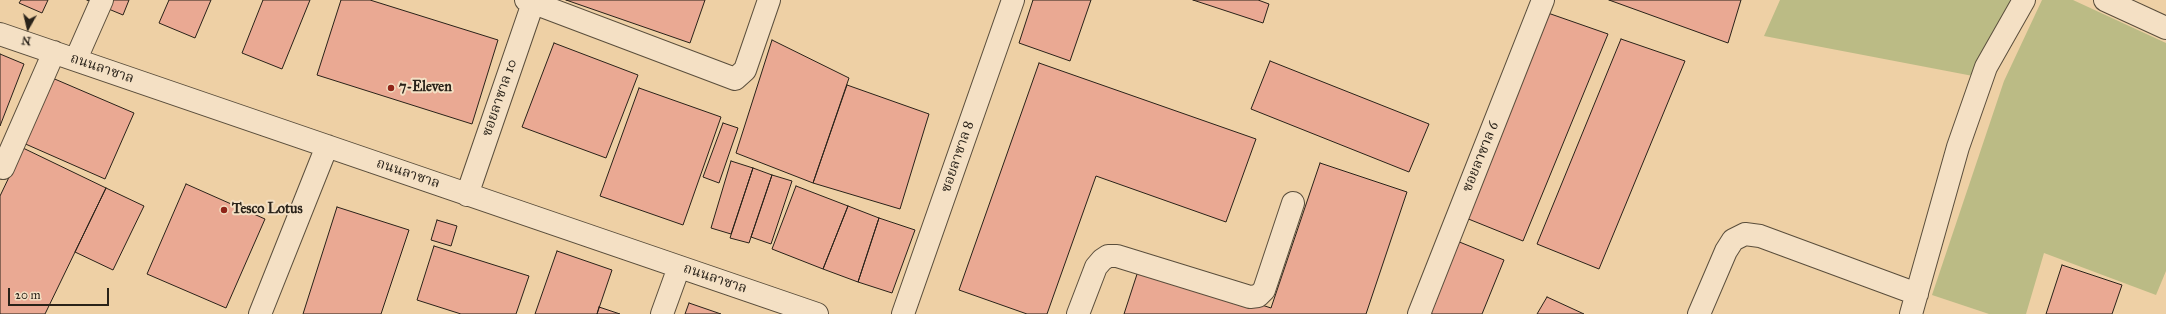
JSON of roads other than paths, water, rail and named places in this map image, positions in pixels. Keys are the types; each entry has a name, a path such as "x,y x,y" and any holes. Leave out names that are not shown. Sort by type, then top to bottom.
{"street":[{"path":"76,59 102,0"},
{"path":"531,1 735,79 745,70 769,0"},
{"name":"ซอยลาซาล 8","path":"903,314 1013,0"},
{"name":"ซอยลาซาล 6","path":"1419,314 1543,0"},
{"path":"1699,314 1726,251 1734,240 1745,234 1760,236 1914,304 1958,147 1986,67 2024,0"},
{"path":"2105,0 2166,28"},
{"name":"ซอยลาซาล 10","path":"467,195 531,1"},
{"name":"ถนนลาซาล","path":"0,34 817,314"},
{"path":"3,168 54,52"},
{"path":"260,314 327,146"},
{"path":"1078,314 1096,267 1108,256 1117,256 1250,297 1258,296 1264,290 1293,203"},
{"path":"662,314 679,267"}],"place":[{"name":"7-Eleven","path":"391,88"},
{"name":"Tesco Lotus","path":"224,210"}]}
